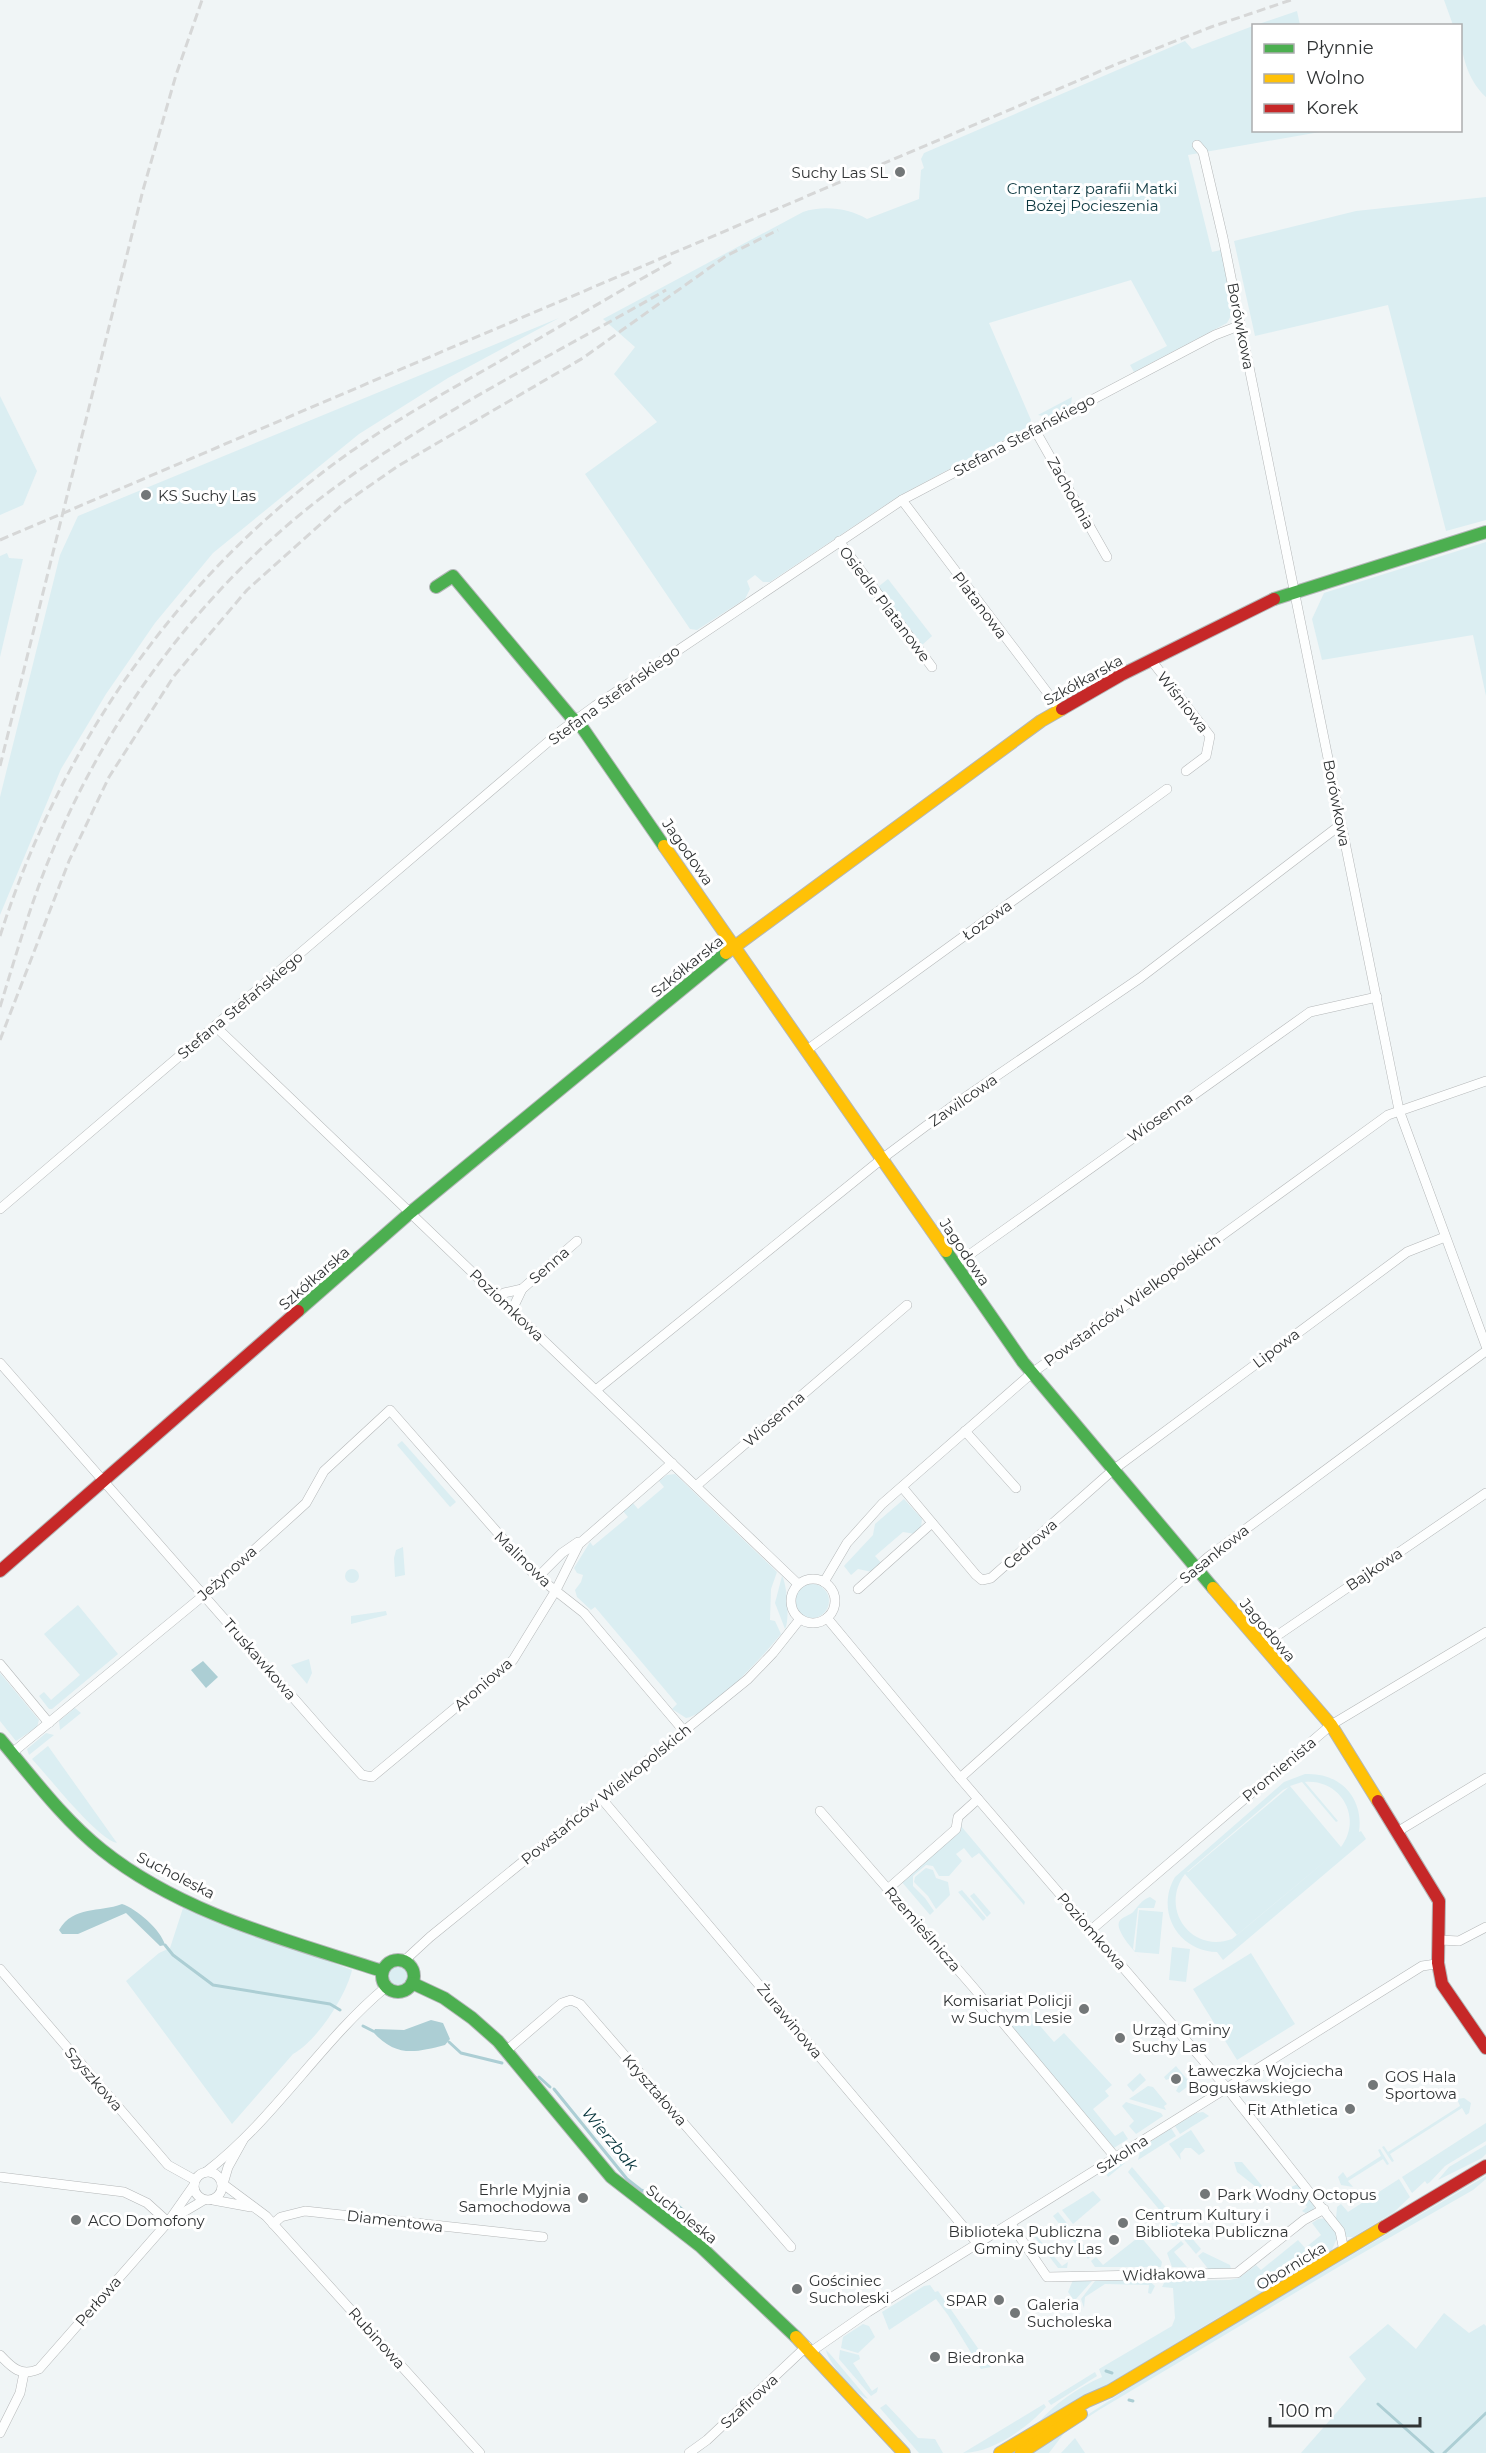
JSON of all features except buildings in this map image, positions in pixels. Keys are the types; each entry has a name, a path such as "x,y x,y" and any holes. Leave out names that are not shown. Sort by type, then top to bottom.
{"street":[{"name":"Borówkowa","path":"1197,145 1203,152 1225,249 1399,1110 1486,1346"},
{"name":"Stefana Stefańskiego","path":"0,1209 575,720 902,500 1215,335 1240,325"},
{"name":"Zachodnia","path":"1035,430 1107,557"},
{"name":"Platanowa","path":"902,500 1059,708"},
{"name":"Szkółkarska","path":"0,1571 411,1212 735,945 1059,708 1151,660 1294,591 1486,532"},
{"name":"Osiedle Platanowe","path":"839,541 932,667"},
{"name":"Jagodowa","path":"436,587 453,576 575,720 735,945 1032,1373 1331,1725 1439,1901 1440,1940 1436,1964"},
{"name":"Wiśniowa","path":"1151,660 1210,736 1206,756 1186,771"},
{"name":"Łozowa","path":"807,1050 1167,789"},
{"name":"Zawilcowa","path":"596,1390 883,1158 954,1105 1140,978 1277,871 1335,829 1342,827"},
{"name":"Wiosenna","path":"955,1265 1310,1012 1377,997"},
{"name":"Poziomkowa","path":"216,1026 798,1584"},
{"name":"Powstańców Wielkopolskich","path":"824,1582 857,1531 902,1487 1032,1373 1388,1115 1486,1081"},
{"name":"Lipowa","path":"1113,1470 1407,1252 1445,1237"},
{"name":"Senna","path":"512,1310 522,1289 577,1241"},
{"name":"Senna","path":"500,1298 504,1293 522,1289"},
{"name":"Wiosenna","path":"696,1486 907,1305"},
{"name":"Sasankowa","path":"960,1778 1196,1567 1486,1351"},
{"path":"0,1363 104,1481"},
{"name":"Malinowa","path":"390,1410 492,1529 538,1577 585,1614 684,1731"},
{"name":"Jeżynowa","path":"12,1753 204,1595 306,1503 324,1471 390,1410"},
{"path":"965,1431 1016,1488"},
{"name":"Aroniowa","path":"538,1577 562,1553 585,1537 672,1463"},
{"name":"Cedrowa","path":"902,1487 982,1580 991,1578 1113,1470"},
{"name":"Truskawkowa","path":"104,1481 362,1775 372,1777"},
{"name":"Bajkowa","path":"1262,1646 1486,1492"},
{"path":"858,1590 932,1523"},
{"name":"Aroniowa","path":"372,1777 513,1660 556,1590 571,1557 585,1537"},
{"path":"813,1578 824,1582 830,1586 835,1599 832,1613 827,1618 810,1623 800,1619 790,1602 798,1584 813,1578"},
{"name":"Poziomkowa","path":"827,1618 960,1778 1226,2087 1239,2107 1340,2231 1344,2251"},
{"name":"Powstańców Wielkopolskich","path":"404,1961 437,1931 761,1666 800,1619"},
{"name":"Promienista","path":"1090,1930 1331,1725 1486,1632"},
{"path":"0,1664 49,1723"},
{"name":"Sucholeska","path":"0,1739 87,1837 145,1879 230,1917 382,1971"},
{"path":"1398,1832 1486,1778"},
{"name":"Żurawinowa","path":"601,1798 978,2244"},
{"path":"889,1888 956,1829 958,1817 978,1799"},
{"name":"Rzemieślnicza","path":"820,1811 889,1888 1116,2158"},
{"path":"1440,1940 1460,1941 1486,1927"},
{"path":"391,1961 404,1961 413,1970 412,1983 400,1992 386,1987 382,1980 382,1971 391,1961"},
{"path":"1436,1964 1442,1984 1486,2048"},
{"name":"Szkolna","path":"809,2349 1422,1966 1436,1964"},
{"name":"Szyszkowa","path":"0,1970 168,2165 195,2182"},
{"name":"Sucholeska","path":"412,1983 442,1996 471,2015 506,2051 612,2178 690,2237 809,2349 904,2453"},
{"path":"256,2208 208,2200 196,2194 195,2182 243,2140 363,2006 386,1987"},
{"name":"Kryształowa","path":"506,2051 562,2003 571,2000 580,2004 791,2247"},
{"path":"208,2200 220,2194 228,2167 243,2140"},
{"name":"Obornicka","path":"1000,2453 1087,2401 1110,2391 1486,2166"},
{"path":"206,2172 215,2174 223,2184 256,2208 273,2224"},
{"path":"0,2177 124,2192 147,2203 168,2222"},
{"name":"Perłowa","path":"24,2373 39,2368 168,2222 195,2182"},
{"name":"Perłowa","path":"168,2222 208,2200"},
{"name":"Widłakowa","path":"1011,2224 1047,2277 1236,2272 1304,2220 1324,2209"},
{"name":"Diamentowa","path":"273,2224 281,2217 305,2211 543,2237"},
{"name":"Rubinowa","path":"273,2224 480,2453"},
{"name":"Szafirowa","path":"689,2453 707,2440 809,2349"},
{"path":"0,2355 10,2367 24,2373 20,2393 0,2433"},
{"name":"Obornicka","path":"1021,2453 1090,2408 1110,2391"}],"green space":[{"path":"1444,0 1486,0 1486,97 1469,74 1462,50 1462,24 1453,24"},
{"path":"1297,11 1300,24 1259,24"},
{"name":"Cmentarz parafii Matki Bożej Pocieszenia","path":"1252,26 1252,132 1320,132 1188,155 1212,252 1221,250 1233,312 1227,323 1134,372 1130,365 1167,346 1131,280 989,323 1031,420 1030,426 899,496 770,582 763,582 755,575 747,581 750,589 745,599 697,630 690,629 585,474 657,422 614,374 635,347 603,319 803,212 836,209 852,212 867,219 919,199 921,170 924,168 921,159 924,153 1185,41 1192,49"},
{"path":"1486,197 1486,520 1446,531 1388,305 1255,336 1234,241 1356,211"},
{"path":"559,318 448,378 359,434 213,553 155,623 106,694 61,769 0,915 0,797 60,555 78,516"},
{"path":"0,396 37,471 23,505 0,515"},
{"path":"1072,397 1071,405 1048,417 1038,415"},
{"path":"1486,542 1486,696 1473,635 1322,660 1312,619 1324,593"},
{"path":"7,553 9,558 23,559 0,657 0,556"},
{"path":"888,579 932,636 922,645 878,587"},
{"path":"402,1441 456,1502 450,1507 397,1445"},
{"path":"675,1474 777,1572 771,1589 770,1620 775,1621 781,1634 750,1669 722,1695 709,1706 686,1718 672,1709 677,1704 595,1607 591,1610 577,1597 575,1590 583,1575 577,1573 574,1568 590,1542 593,1546 628,1517 623,1511 633,1503 638,1509 664,1487 659,1481 667,1475"},
{"path":"904,1499 922,1519 921,1528 915,1534 903,1532 875,1556 882,1564 872,1572 858,1569 851,1575 844,1566 873,1535 875,1524"},
{"path":"403,1547 405,1575 395,1577 396,1550"},
{"path":"352,1569 357,1571 359,1576 357,1581 352,1583 347,1581 345,1576 347,1571"},
{"path":"782,1576 787,1602 785,1629 775,1603"},
{"path":"812,1584 824,1589 829,1601 824,1613 812,1618 800,1613 795,1601 800,1589"},
{"path":"78,1605 118,1654 52,1709 49,1709 39,1696 44,1692 51,1700 80,1675 44,1634"},
{"path":"386,1611 387,1615 351,1624 351,1616"},
{"path":"309,1659 312,1673 307,1684 291,1665"},
{"path":"0,1673 39,1720 37,1727 16,1741 0,1721"},
{"path":"75,1708 81,1713 60,1730 59,1721"},
{"path":"46,1733 54,1735 29,1755 27,1749"},
{"path":"48,1746 117,1843 108,1839 85,1819 32,1759"},
{"path":"1305,1774 1329,1777 1339,1783 1347,1790 1358,1808 1359,1832 1361,1831 1366,1839 1223,1960 1217,1952 1191,1945 1181,1937 1169,1915 1169,1890 1175,1877 1284,1782","holes":["1302,1782 1336,1822 1338,1821 1305,1782 1329,1787 1345,1802 1350,1824 1341,1847 1290,1786","1289,1787 1187,1872 1283,1790","1185,1874 1237,1935 1232,1939 1217,1942 1204,1940 1192,1934 1183,1925 1176,1901 1178,1887"]},
{"path":"961,1826 1025,1902 1024,1905 979,1853 972,1858 964,1848 956,1854 962,1861 949,1876 939,1876 933,1866 926,1865 913,1876 913,1886 934,1911 930,1915 901,1881"},
{"path":"926,1868 933,1870 936,1878 948,1882 950,1895 936,1909 928,1896 914,1882 915,1877"},
{"path":"962,1890 986,1918 983,1921 958,1892"},
{"path":"974,1893 991,1913 987,1917 970,1896"},
{"path":"1150,1897 1156,1901 1154,1908 1138,1908 1133,1949 1135,1951 1139,1910 1163,1912 1159,1954 1135,1952 1120,1932 1119,1922"},
{"path":"184,1905 352,1970 344,1992 321,2029 293,2054 232,2124 126,1981 159,1953 170,1948"},
{"path":"1172,1947 1190,1949 1186,1982 1169,1980"},
{"path":"1251,1953 1295,2024 1237,2060 1193,1989"},
{"path":"398,1966 406,1969 409,1977 406,1985 398,1988 390,1985 387,1977 390,1969"},
{"path":"1028,2012 1054,2042 1064,2033 1112,2085 1105,2091 1109,2096 1093,2109 1115,2136 1123,2131 1128,2139 1114,2148 1011,2027"},
{"path":"1176,2066 1191,2084 1179,2093 1176,2091 1181,2081 1177,2076 1166,2080 1164,2077"},
{"path":"1140,2073 1146,2080 1133,2092 1127,2085"},
{"path":"1148,2086 1153,2087 1167,2104 1164,2106 1166,2110 1129,2099"},
{"path":"1464,2098 1471,2103 1469,2113 1466,2115 1462,2108 1390,2154 1394,2161 1392,2162 1382,2147 1384,2146 1388,2152 1460,2106 1457,2099"},
{"path":"1126,2102 1161,2113 1163,2116 1136,2134 1129,2126 1134,2121 1122,2106"},
{"path":"1203,2112 1209,2116 1180,2134 1175,2126 1196,2113"},
{"path":"1486,2123 1486,2141 1445,2166 1430,2182 1427,2184 1425,2181 1412,2193 1402,2177"},
{"path":"1171,2128 1176,2136 1138,2160 1141,2148"},
{"path":"1191,2130 1205,2151 1199,2155 1191,2148 1185,2148 1180,2154 1181,2160 1169,2144"},
{"path":"1486,2145 1486,2154 1482,2158 1438,2180 1449,2167"},
{"path":"1380,2149 1389,2164 1387,2165 1383,2159 1348,2181 1353,2187 1341,2185 1338,2177 1343,2172 1347,2178 1381,2156 1378,2150"},
{"path":"1119,2162 1125,2163 1108,2177 1104,2171"},
{"path":"1234,2162 1242,2162 1263,2187 1260,2190 1237,2172"},
{"path":"1132,2167 1201,2249 1196,2254 1128,2172"},
{"path":"1486,2176 1486,2179 1473,2190 1340,2266 1099,2410 1065,2432 1049,2453 1028,2453 1168,2363"},
{"path":"1399,2179 1410,2197 1394,2212 1353,2237 1346,2237 1336,2219 1337,2207 1341,2204 1348,2212"},
{"path":"1298,2184 1314,2203 1314,2210 1307,2214 1302,2211 1307,2207 1292,2188 1285,2193 1284,2190"},
{"path":"1093,2191 1101,2200 1073,2224 1062,2210"},
{"path":"1058,2212 1070,2227 1065,2231 1053,2216"},
{"path":"1327,2218 1338,2236 1330,2254 1219,2317 1041,2425 1037,2424 1067,2397 1102,2377 1099,2369 1172,2326 1175,2318 1173,2288 1162,2287 1165,2281 1229,2280 1239,2278 1256,2265 1261,2270 1298,2240 1305,2248 1321,2235 1312,2223 1318,2219"},
{"path":"1037,2226 1033,2232 1062,2266 1068,2262 1067,2268 1058,2268 1030,2231"},
{"path":"1071,2230 1092,2255 1088,2259 1067,2233"},
{"path":"1140,2236 1162,2262 1161,2267 1095,2267 1091,2261 1096,2257 1103,2265"},
{"path":"1181,2241 1184,2244 1174,2252 1187,2267 1172,2267 1167,2253"},
{"path":"1203,2252 1230,2265 1231,2269 1209,2270 1198,2256"},
{"path":"1073,2280 1092,2281 1076,2299 1082,2311 1068,2292"},
{"path":"1148,2280 1155,2286 1151,2294 1148,2293 1149,2285 1105,2284 1085,2297 1084,2308 1081,2299 1095,2281"},
{"path":"930,2285 935,2292 938,2291 991,2367 981,2369 936,2299 889,2330 882,2312 924,2286"},
{"path":"1444,2313 1469,2333 1484,2324 1486,2326 1486,2453 1301,2453 1366,2379 1349,2357 1388,2324 1416,2349"},
{"path":"863,2324 869,2326 875,2337 858,2353 841,2348 843,2337"},
{"path":"826,2350 868,2399 843,2378"},
{"path":"840,2350 859,2355 860,2359 853,2363 872,2391 878,2387 877,2392 871,2396 839,2359"},
{"path":"1095,2372 1097,2376 1051,2405 1048,2401"},
{"path":"886,2404 918,2438 935,2439 943,2453 919,2453 880,2408"},
{"path":"1044,2404 1046,2407 1038,2415 1008,2438 986,2449 963,2453"},
{"path":"1075,2438 1085,2453 1061,2453"}],"water":[{"path":"203,1661 218,1677 206,1688 191,1670"},
{"path":"122,1904 148,1921 159,1933 165,1945 160,1946 126,1913 78,1934 62,1934 59,1930 65,1922 79,1913"},
{"path":"431,2020 443,2023 450,2039 445,2045 406,2051 390,2046 373,2032 375,2029 404,2030"}],"waterway":[{"name":"Wierzbak","path":"165,1945 173,1955 213,1985 330,2004 340,2010"},
{"name":"Wierzbak","path":"363,2026 373,2031"},
{"name":"Wierzbak","path":"449,2042 461,2053 502,2063"},
{"name":"Wierzbak","path":"539,2077 550,2087"},
{"name":"Wierzbak","path":"554,2089 627,2179 641,2190 677,2205 713,2236"},
{"name":"Wierzbak","path":"1106,2371 1112,2373"},
{"path":"1129,2400 1133,2401"},
{"path":"1378,2404 1433,2453"},
{"path":"1444,2453 1486,2413"}],"railway":[{"path":"0,766 143,190 176,75 202,0"},
{"path":"0,540 1117,64 1211,27 1291,0"},
{"path":"0,1040 69,861 109,777 174,676 247,590 342,505 398,466 583,358 726,256 778,230"},
{"path":"0,936 24,869 53,804 86,741 124,682 166,625 212,572 263,522 318,476 362,444 431,401 673,261"},
{"path":"0,1007 37,890 76,799 104,746 136,696 209,602 295,519 380,456 419,430 501,382 666,290"}],"traffic: fast":[{"path":"1274,599 1486,532"},
{"path":"436,587 453,576 571,717 579,723 664,846"},
{"path":"298,1311 411,1212 726,953"},
{"path":"946,1251 1023,1362 1213,1588"},
{"path":"0,1739 74,1825 102,1850 133,1872 166,1892 236,1923 382,1971"},
{"path":"398,1960 409,1965 414,1976 409,1987 398,1992 387,1987 382,1976 387,1965 398,1960"},
{"path":"412,1983 444,1998 498,2041 611,2177 700,2246 796,2337"}],"traffic: slow":[{"path":"726,953 1041,721 1062,709"},
{"path":"664,846 946,1251"},
{"path":"1213,1588 1331,1725 1378,1801"},
{"path":"1000,2453 1087,2401 1110,2391 1384,2227"},
{"path":"796,2337 904,2453"},
{"path":"1021,2453 1081,2414"}],"traffic: jam":[{"path":"1062,709 1121,675 1274,599"},
{"path":"0,1571 298,1311"},
{"path":"1378,1801 1439,1901 1438,1963 1442,1984 1486,2048"},
{"path":"1384,2227 1486,2166"}],"place":[{"name":"Suchy Las SL","path":"900,172"},
{"name":"KS Suchy Las","path":"146,495"},
{"name":"Komisariat Policji w Suchym Lesie","path":"1084,2009"},
{"name":"Urząd Gminy Suchy Las","path":"1120,2038"},
{"name":"Ławeczka Wojciecha Bogusławskiego","path":"1176,2079"},
{"name":"GOS Hala Sportowa","path":"1373,2085"},
{"name":"Fit Athletica","path":"1350,2109"},
{"name":"Park Wodny Octopus","path":"1205,2194"},
{"name":"Ehrle Myjnia Samochodowa","path":"583,2198"},
{"name":"ACO Domofony","path":"76,2220"},
{"name":"Centrum Kultury i Biblioteka Publiczna","path":"1123,2223"},
{"name":"Biblioteka Publiczna Gminy Suchy Las","path":"1114,2240"},
{"name":"Gościniec Sucholeski","path":"797,2289"},
{"name":"SPAR","path":"999,2300"},
{"name":"Galeria Sucholeska","path":"1015,2313"},
{"name":"Biedronka","path":"935,2357"}]}
